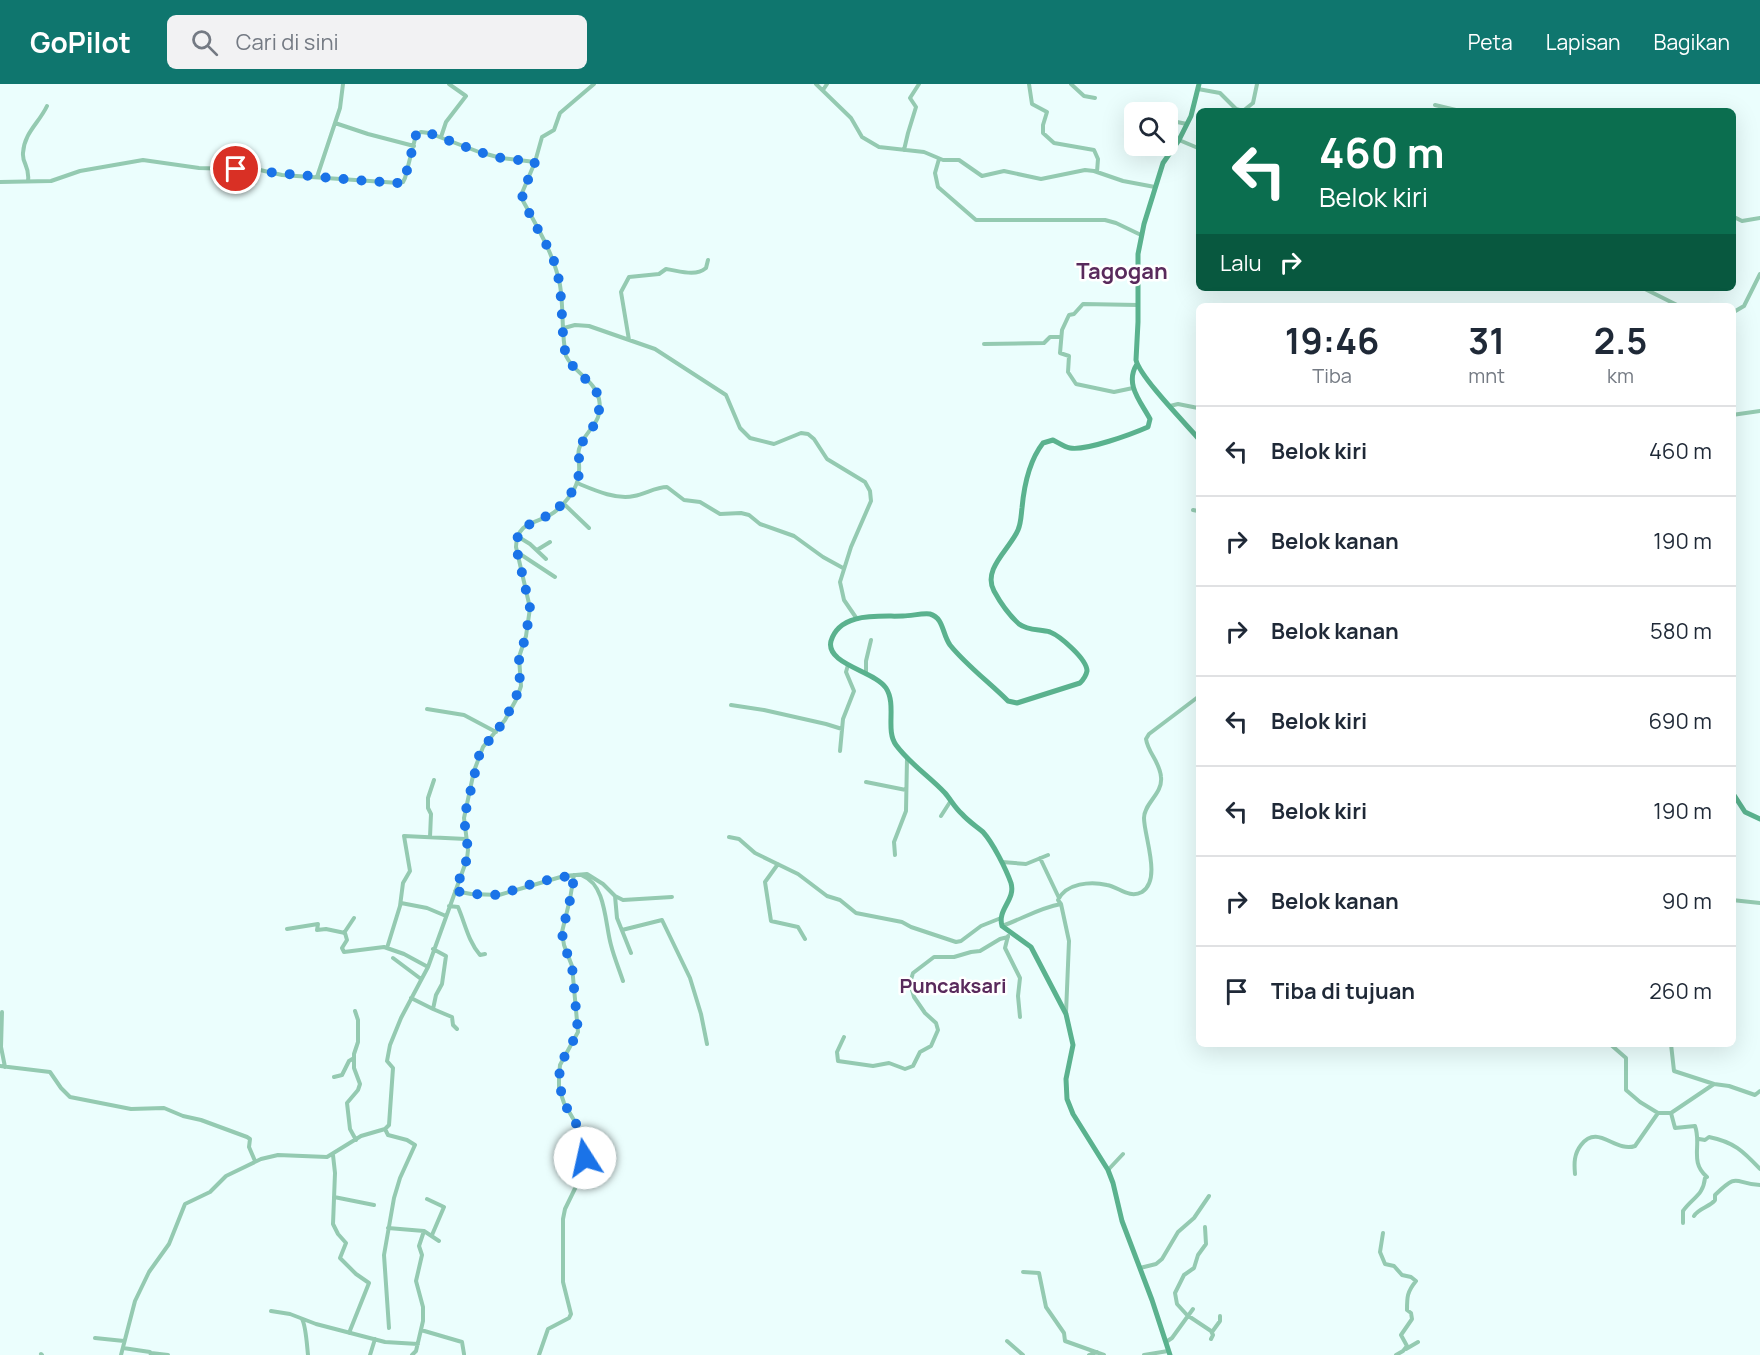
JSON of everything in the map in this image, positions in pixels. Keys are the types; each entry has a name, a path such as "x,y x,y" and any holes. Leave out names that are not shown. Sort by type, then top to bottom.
{"main road":[{"path":"1169,1353 1122,1221 1108,1170 1073,1114 1067,1099 1066,1079 1073,1045 1071,1029 1030,947 1009,935 1002,926 1000,918 1012,891 1010,880 988,838 907,758 893,740 891,703 886,687 834,656 831,642 839,629 870,615 934,615 940,621 950,645 1012,703 1080,683 1085,677 1086,667 1075,651 1053,633 1028,628 1018,623 994,592 991,576 1019,529 1027,478 1043,443 1050,440 1067,448 1076,449 1112,440 1148,427 1150,419 1133,388 1131,376 1137,364 1137,265 1141,235 1163,163 1187,124 1199,87"},
{"path":"1137,364 1196,436"},
{"path":"1736,798 1745,812 1760,819"}],"street":[{"path":"317,177 340,108 343,84"},
{"path":"441,137 446,122 466,96 449,84"},
{"path":"122,1355 135,1301 144,1280 169,1244 185,1204 210,1192 226,1176 255,1161 278,1155 317,1157 333,1155 356,1140 385,1129 389,1125 393,1068 387,1061 388,1053 398,1024 428,968 467,859 464,818 474,771 483,747 496,732 518,698 519,657 530,612 517,551 518,536 521,529 552,514 564,504 577,483 579,447 597,421 600,405 598,394 568,360 565,352 560,285 555,265 522,195 542,137 554,130 560,113 594,84"},
{"path":"816,84 851,118 865,139 883,149 924,152 939,159 959,160 982,176 1004,171 1041,179 1072,171 1097,172 1123,181 1156,188"},
{"path":"823,90 827,84"},
{"path":"904,150 916,107 910,98 919,84"},
{"path":"1029,84 1032,104 1047,111 1043,125 1044,134 1054,143 1094,150 1098,159 1097,172"},
{"path":"1071,84 1084,96 1095,98"},
{"path":"1247,108 1253,103 1257,84"},
{"path":"1199,87 1220,93 1235,108"},
{"path":"1435,105 1448,108"},
{"path":"28,181 29,169 23,156 27,135 47,106"},
{"path":"1178,122 1187,124"},
{"path":"334,123 414,146"},
{"path":"0,182 51,181 80,171 142,160 199,168 260,170 282,175 403,182 418,133 429,133 501,158 535,162"},
{"path":"1179,140 1196,147"},
{"path":"939,159 935,173 938,186 976,220 1105,220 1141,235"},
{"path":"1736,218 1742,221 1760,218"},
{"path":"629,340 621,295 621,289 629,277 657,275 666,269 699,272 706,268 708,260"},
{"path":"1736,311 1744,306 1760,274"},
{"path":"1649,291 1673,303"},
{"path":"1133,388 1114,392 1076,384 1068,372 1069,357 1060,353 1061,336 1069,315 1074,314 1084,303 1138,305"},
{"path":"564,328 574,325 599,328 655,349 722,392 740,428 750,438 774,444 801,434 808,434 827,459 865,482 870,491 871,501 843,568 840,582 844,600 857,619"},
{"path":"984,344 1035,344 1046,342 1051,337 1061,336"},
{"path":"1170,406 1196,408"},
{"path":"1736,414 1760,411"},
{"path":"577,483 623,497 667,487 684,500 700,502 720,514 749,514 760,524 794,536 843,568"},
{"path":"564,504 589,528"},
{"path":"518,536 546,559"},
{"path":"537,550 550,542"},
{"path":"517,551 555,577"},
{"path":"866,673 871,640"},
{"path":"840,751 843,719 854,692 846,672 848,664"},
{"path":"1059,898 1065,890 1085,884 1108,885 1127,894 1140,893 1145,889 1150,881 1151,854 1144,815 1162,779 1146,739 1149,734 1196,699"},
{"path":"731,705 764,710 842,729"},
{"path":"427,709 464,715 496,732"},
{"path":"895,855 894,842 906,811 907,758"},
{"path":"430,837 431,814 428,798 434,780"},
{"path":"866,782 906,789"},
{"path":"941,816 950,802"},
{"path":"387,948 401,903 403,883 411,865 406,852 404,836 466,839"},
{"path":"729,837 739,840 755,853 798,874 827,896 840,900 856,914 902,922 953,941 961,940 981,926 1000,918"},
{"path":"1001,862 1026,864 1048,855"},
{"path":"1040,858 1059,898 1069,941 1065,1014"},
{"path":"778,864 765,882 771,921 798,927 805,939"},
{"path":"579,874 591,879 599,893 610,944 623,981"},
{"path":"455,891 499,895 538,882 587,874 623,900 672,897"},
{"path":"539,1355 548,1329 571,1316 562,1282 563,1219 564,1209 582,1176 585,1158 582,1134 564,1103 559,1083 560,1065 578,1032 572,966 562,933 574,875"},
{"path":"615,896 615,909 631,953"},
{"path":"1736,900 1760,903"},
{"path":"401,903 427,908 446,916"},
{"path":"1002,926 1026,918 1043,908 1061,904"},
{"path":"449,906 458,907 462,922 474,947 480,955 486,954"},
{"path":"344,933 354,918"},
{"path":"622,930 662,920 692,984 707,1044"},
{"path":"287,929 318,924 317,930 326,929 344,933"},
{"path":"344,933 347,939 342,948 344,952 377,947 387,948 404,954 428,968"},
{"path":"1009,935 1005,948 1020,978 1018,996 1020,1017"},
{"path":"844,1037 837,1052 838,1061 873,1066 889,1063 905,1069 913,1066 920,1052 931,1046 938,1030 936,1023 925,1013 914,997 910,983 913,973 934,957 954,957 980,951 1009,935"},
{"path":"433,949 446,956 442,984 436,995 433,1010"},
{"path":"393,958 422,979"},
{"path":"411,998 452,1017 453,1025 458,1029"},
{"path":"355,1011 358,1020 358,1041 354,1068 359,1087 347,1103 350,1129 356,1140"},
{"path":"2,1012 2,1067 50,1072 60,1088 70,1096 124,1108 164,1108 247,1137 250,1139 249,1147 255,1161"},
{"path":"1613,1047 1627,1060 1624,1085 1627,1092 1658,1113 1671,1113 1714,1084"},
{"path":"1671,1047 1674,1071 1755,1095 1760,1090"},
{"path":"334,1077 342,1075 349,1061 354,1058"},
{"path":"1575,1174 1575,1155 1584,1141 1600,1136 1622,1147 1635,1146 1658,1113"},
{"path":"1671,1113 1675,1127 1694,1125 1699,1139 1696,1148 1699,1169 1707,1178 1705,1178 1704,1188 1683,1211 1683,1223"},
{"path":"385,1129 388,1135 415,1144 400,1178 390,1212 383,1265 389,1328"},
{"path":"1699,1139 1706,1140 1709,1137 1720,1139 1737,1146 1760,1169"},
{"path":"1108,1170 1123,1154"},
{"path":"333,1155 335,1173 333,1227 346,1243 340,1258 369,1283 349,1333"},
{"path":"1694,1216 1711,1205 1715,1200 1715,1195 1731,1182 1739,1180 1760,1185"},
{"path":"1140,1268 1156,1264 1162,1259 1178,1232 1194,1218 1209,1196"},
{"path":"334,1197 374,1204"},
{"path":"426,1199 444,1207 432,1234"},
{"path":"1205,1227 1206,1244 1198,1255 1194,1268 1184,1275 1175,1293 1177,1304 1187,1316 1202,1323 1212,1332"},
{"path":"388,1228 424,1231 432,1234 439,1241"},
{"path":"412,1355 416,1351 421,1330 423,1306 416,1281 422,1255 419,1246 424,1231"},
{"path":"1383,1233 1380,1252 1385,1264 1394,1266 1399,1273 1416,1281 1406,1298 1407,1311 1412,1316 1406,1331 1401,1335 1407,1344 1405,1349"},
{"path":"1023,1272 1039,1273 1046,1307 1064,1333 1065,1341 1104,1355"},
{"path":"1165,1343 1172,1338 1193,1309"},
{"path":"271,1311 385,1342 418,1344"},
{"path":"1211,1339 1212,1332 1220,1322 1220,1316"},
{"path":"302,1318 306,1326 304,1335 308,1355"},
{"path":"421,1330 462,1342 464,1354"},
{"path":"95,1338 124,1341"},
{"path":"370,1355 375,1339"},
{"path":"1007,1341 1023,1355"},
{"path":"1396,1355 1418,1342"},
{"path":"123,1348 168,1355"},
{"path":"1089,1355 1098,1352"},
{"path":"1144,1355 1169,1353"}],"district":[{"name":"Tagogan","path":"1122,271"},
{"name":"Puncaksari","path":"953,986"}],"route":[{"path":"236,169 260,170 282,175 399,183 405,178 416,135 421,132 501,158 535,162 524,187 522,199 545,240 555,265 560,285 566,356 596,390 600,408 597,421 579,447 579,475 576,487 564,504 553,513 521,529 516,540 530,608 526,636 519,657 521,683 518,698 505,720 480,752 464,818 467,859 455,891 471,894 507,894 538,882 574,875 562,933 572,966 578,1032 560,1065 559,1088 564,1103 584,1139 585,1158"}]}
